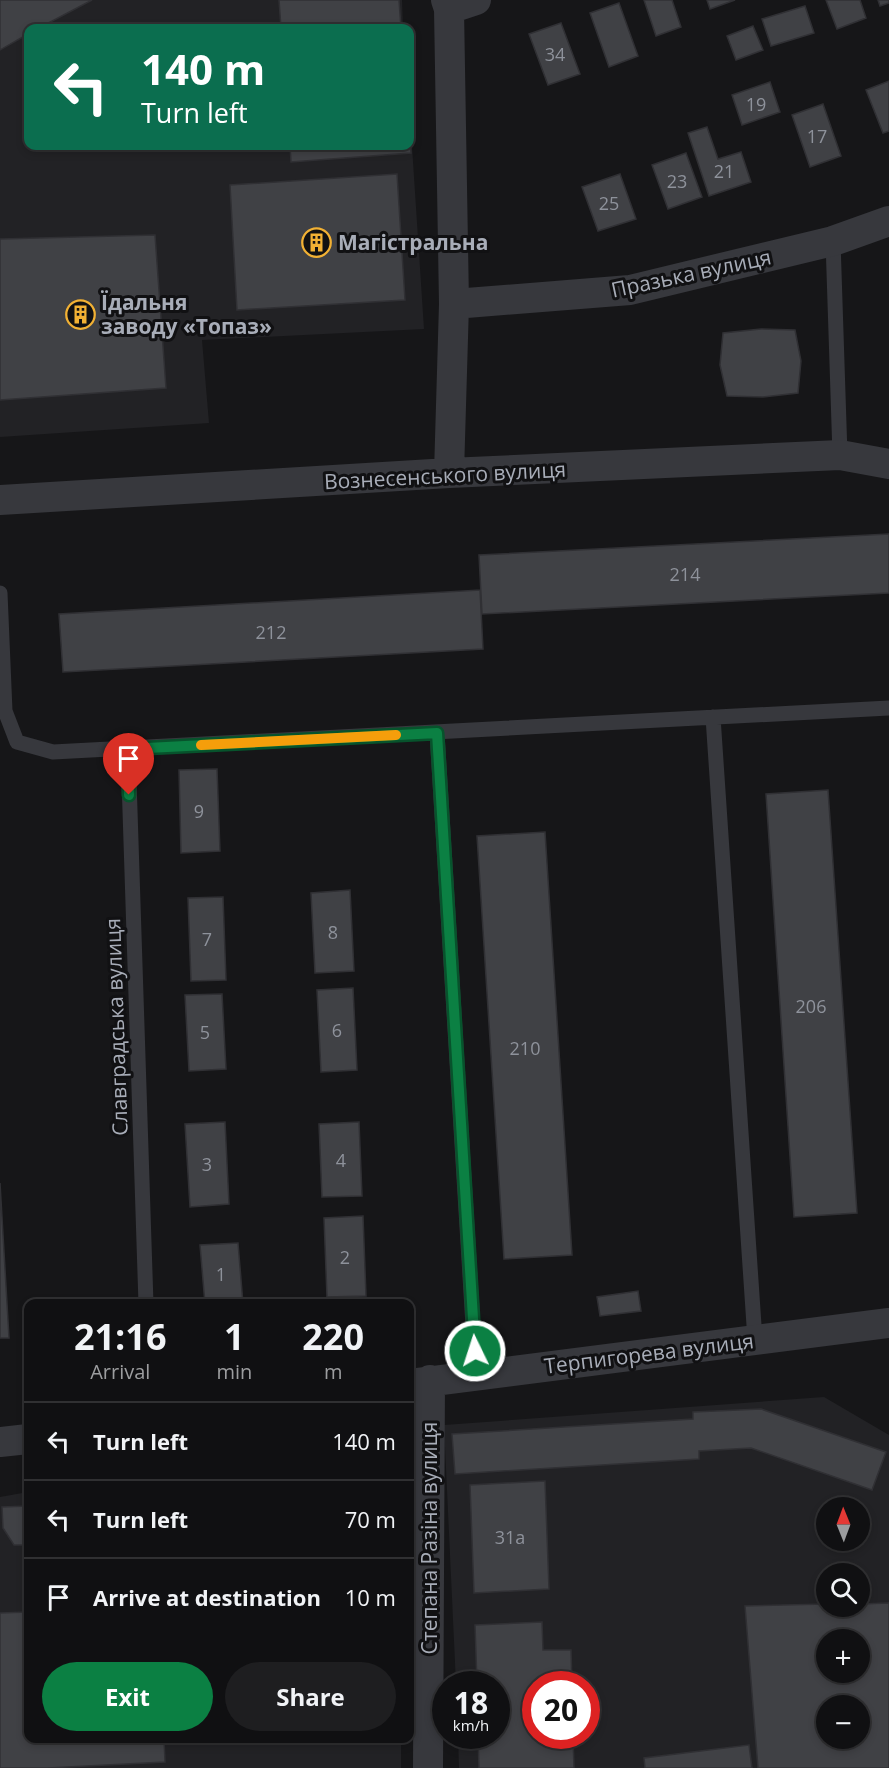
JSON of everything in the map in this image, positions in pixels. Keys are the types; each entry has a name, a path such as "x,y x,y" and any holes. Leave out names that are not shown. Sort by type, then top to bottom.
{"street":[{"path":"449,473 457,3"},
{"name":"Празька вулиця","path":"453,303 630,290 833,241 889,221"},
{"name":"Вознесенського вулиця","path":"0,500 449,473 840,456 889,464"},
{"name":"Терпигорева вулиця","path":"420,1382 889,1323"},
{"name":"Степана Разіна вулиця","path":"420,1382 428,1768"},
{"path":"0,1442 24,1439"}],"lane":[{"path":"833,241 840,456"},
{"path":"0,593 5,711 17,742 53,752 889,708"},
{"path":"713,717 755,1340"},
{"path":"437,733 476,1375"},
{"name":"Славградська вулиця","path":"128,749 146,1299"}],"shaded area":[{"path":"0,0 402,0 403,24 24,24 24,150 412,150 424,329 202,340 209,423 0,437"},
{"path":"824,1397 889,1435 889,1768 459,1768 458,1749 510,1749 510,1671 455,1671 444,1425"},
{"path":"24,1493 24,1743 401,1743 401,1768 0,1768 0,1497"}],"building":[{"path":"0,0 92,0 47,24 24,24 24,36 0,50"},
{"path":"279,0 399,0 401,24 281,24"},
{"path":"644,0 672,0 681,27 656,36"},
{"path":"707,0 735,0 710,9"},
{"path":"826,0 860,0 866,18 837,29"},
{"path":"878,0 889,0 889,3 880,6"},
{"path":"619,3 638,56 609,67 590,13"},
{"path":"805,6 814,33 771,46 762,19"},
{"path":"561,23 580,74 548,85 529,34"},
{"path":"753,26 763,50 736,60 727,36"},
{"path":"889,81 889,131 883,133 866,90"},
{"path":"770,82 780,112 742,125 732,95"},
{"path":"823,104 841,156 810,167 792,115"},
{"path":"707,127 718,159 741,152 751,182 709,196 688,133"},
{"path":"290,150 411,150 411,153 291,162"},
{"path":"686,153 702,197 668,209 652,165"},
{"name":"Магістральна","path":"397,174 405,300 237,310 230,185"},
{"path":"620,174 636,219 598,231 582,187"},
{"name":"Їдальня заводу «Топаз»","path":"155,235 166,388 0,400 0,239"},
{"path":"761,329 795,330 801,361 798,393 763,397 727,396 720,365 723,333"},
{"path":"889,534 889,593 482,614 479,555"},
{"path":"480,590 483,649 63,672 59,614"},
{"path":"217,769 220,851 181,853 179,770"},
{"path":"828,790 857,1213 794,1217 766,794"},
{"path":"545,832 572,1255 504,1259 477,836"},
{"path":"350,890 354,971 315,973 311,893"},
{"path":"223,897 226,980 191,981 188,898"},
{"path":"353,988 357,1070 321,1072 317,990"},
{"path":"222,994 226,1069 189,1071 185,995"},
{"path":"225,1122 229,1204 190,1207 185,1124"},
{"path":"359,1122 362,1196 322,1197 319,1124"},
{"path":"0,1183 9,1338 0,1338"},
{"path":"363,1216 366,1296 327,1297 324,1218"},
{"path":"238,1243 243,1299 205,1299 200,1245"},
{"path":"638,1291 641,1311 600,1316 597,1297"},
{"path":"761,1409 886,1452 872,1490 751,1448 699,1451 699,1459 455,1474 452,1434 693,1419 693,1412"},
{"path":"545,1481 549,1589 474,1593 470,1485"},
{"path":"24,1506 24,1545 14,1545 3,1528 2,1507"},
{"path":"889,1603 889,1768 758,1768 745,1606 816,1604 816,1617 870,1617 870,1604"},
{"path":"24,1612 24,1743 164,1743 165,1762 0,1768 0,1613"},
{"path":"542,1622 543,1650 571,1650 572,1671 522,1671 522,1749 573,1749 574,1768 479,1768 478,1749 510,1749 510,1671 477,1671 475,1625"},
{"path":"749,1745 752,1768 645,1768 644,1758"}],"slow traffic":[{"path":"201,745 396,735"}],"place":[{"name":"Магістральна","path":"317,242"},
{"name":"Їдальня заводу «Топаз»","path":"80,314"}],"route":[{"path":"129,795 128,749 437,733 475,1351"}]}
